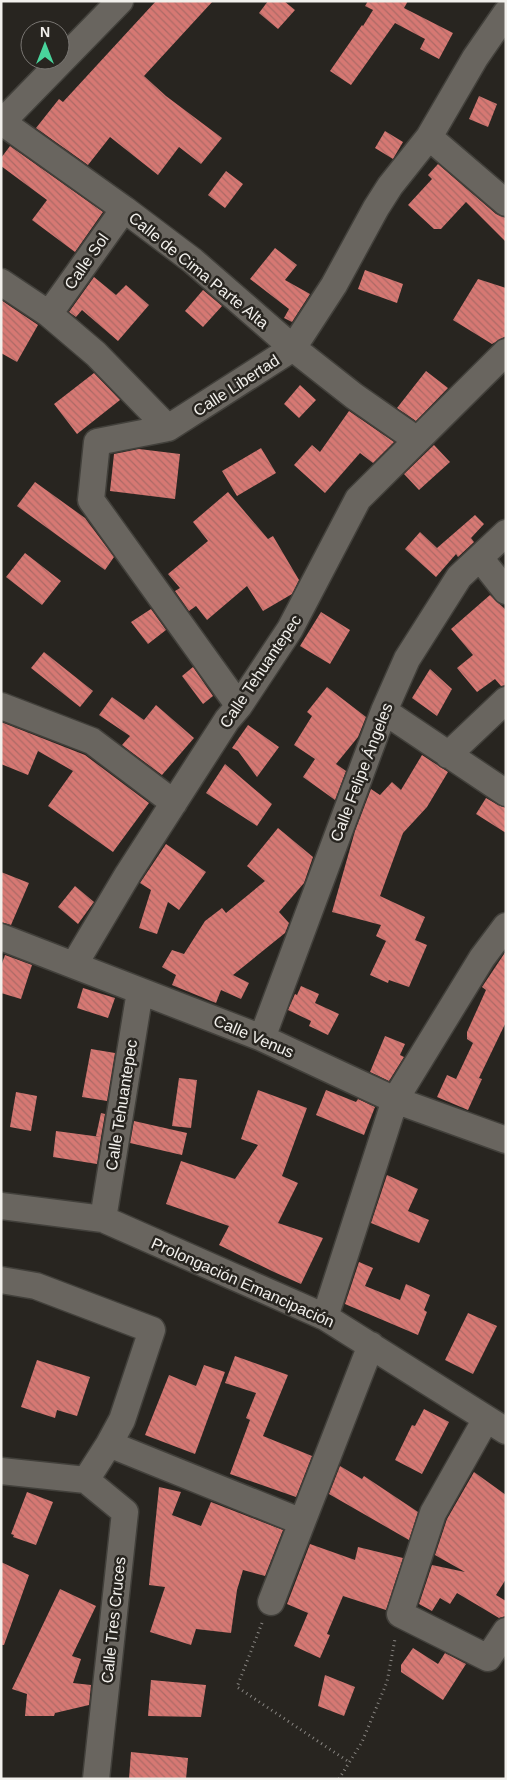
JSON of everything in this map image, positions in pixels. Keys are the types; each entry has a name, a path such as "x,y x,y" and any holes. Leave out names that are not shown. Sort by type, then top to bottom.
{"street":[{"path":"2,122 120,1"},
{"name":"Calle Libertad","path":"239,706 91,500 97,442 168,428 293,348 334,285 390,186 429,137 475,58 503,24"},
{"name":"Calle de Cima Parte Alta","path":"2,122 124,208 193,261 293,348 354,396 417,440"},
{"path":"429,137 506,203"},
{"name":"Calle Sol","path":"49,314 124,208"},
{"path":"1,282 49,314 96,354 168,428"},
{"name":"Calle Tehuantepec","path":"74,965 128,874 227,720 239,706 290,629 358,498 506,352"},
{"name":"Calle Felipe Ángeles","path":"262,1038 384,711 412,651 459,577 506,533"},
{"path":"480,558 506,591"},
{"path":"448,755 506,700"},
{"path":"1,706 92,741 174,803"},
{"path":"384,711 506,793"},
{"path":"325,1317 395,1100 482,958 506,926"},
{"name":"Calle Venus","path":"1,937 262,1038 395,1100 506,1140"},
{"name":"Calle Tehuantepec","path":"103,1219 140,991"},
{"name":"Prolongación Emancipación","path":"1,1206 103,1219 325,1317 496,1425"},
{"path":"1,1280 36,1286 152,1330 122,1420 86,1480 1,1471"},
{"path":"271,1602 371,1345"},
{"path":"496,1425 433,1513 400,1614 488,1658 506,1631"},
{"path":"109,1444 302,1522"},
{"name":"Calle Tres Cruces","path":"86,1480 125,1512 96,1779"}],"path":[{"path":"271,1602 237,1687 349,1762"},
{"path":"339,1779 362,1742 387,1682 400,1614"}],"building":[{"path":"156,1 213,1 144,76 166,96 222,138 201,164 179,147 158,175 110,137 88,165 36,128 59,99 63,102"},
{"path":"268,1 284,1 295,10 278,29 259,13"},
{"path":"368,1 408,1 404,8 453,33 439,59 420,49 425,39 395,23 351,85 330,71 373,10 365,6"},
{"path":"479,96 497,104 488,127 469,119"},
{"path":"385,131 403,142 393,159 375,148"},
{"path":"10,146 103,212 75,252 32,220 47,200 1,166 1,158"},
{"path":"438,164 496,214 506,218 506,242 466,202 441,229 434,229 408,205 432,179 428,175"},
{"path":"226,171 243,184 225,208 208,195"},
{"path":"275,248 297,265 285,280 310,294 292,322 284,318 289,309 250,279"},
{"path":"365,270 403,284 397,303 358,289"},
{"path":"94,277 116,295 126,285 149,305 118,341 82,310 76,317 69,312"},
{"path":"478,279 506,288 506,336 492,344 453,320"},
{"path":"203,290 222,306 203,327 185,311"},
{"path":"1,300 38,325 17,362 1,353"},
{"path":"426,371 448,388 416,421 397,408"},
{"path":"94,373 120,400 77,434 54,404"},
{"path":"300,385 316,400 299,418 284,404"},
{"path":"349,411 394,442 373,463 360,453 325,493 294,465 312,445 320,452"},
{"path":"434,445 450,462 419,490 404,474"},
{"path":"261,448 276,473 237,496 222,471"},
{"path":"139,449 180,454 175,499 110,491 114,454"},
{"path":"35,482 85,518 114,557 105,570 17,506"},
{"path":"228,492 268,539 273,536 299,580 292,594 263,611 247,586 207,620 196,606 189,611 175,591 180,588 168,574 208,541 193,522"},
{"path":"475,515 484,524 471,538 474,542 458,557 456,554 436,577 405,549 420,532 437,548"},
{"path":"25,553 61,581 42,605 6,577"},
{"path":"490,595 506,610 506,685 501,686 495,679 477,692 457,668 473,655 451,629"},
{"path":"151,609 166,630 148,644 131,622"},
{"path":"321,612 350,630 330,664 300,646"},
{"path":"44,652 93,691 80,707 31,668"},
{"path":"193,667 213,696 203,704 182,676"},
{"path":"430,669 452,689 437,716 412,698"},
{"path":"327,687 366,717 358,737 336,764 346,771 335,800 303,777 315,759 294,745 312,716 307,712"},
{"path":"112,697 144,720 156,705 194,738 162,775 122,745 130,736 99,715"},
{"path":"1,722 85,755 149,803 113,852 48,806 73,771 38,751 28,775 1,764"},
{"path":"248,725 279,747 257,777 238,751 232,748"},
{"path":"422,755 448,772 427,807 403,833 380,896 425,917 415,940 427,945 409,987 389,980 388,983 370,975 386,941 376,936 381,925 332,912 355,831 371,789 380,795 392,782 401,790"},
{"path":"225,764 272,804 257,826 206,793"},
{"path":"486,798 506,808 506,833 476,814"},
{"path":"278,828 313,857 304,883 279,912 289,923 285,933 233,975 249,983 241,999 221,990 216,1003 172,985 176,975 162,967 172,950 184,954 205,921 222,908 226,913 265,881 247,866"},
{"path":"166,844 206,872 179,910 168,902 157,934 139,928 151,890 140,883"},
{"path":"1,872 29,883 11,925 1,922"},
{"path":"75,886 94,902 78,924 58,907"},
{"path":"506,951 506,1022 479,1078 482,1079 468,1110 437,1097 447,1075 456,1079 473,1043 467,1039 467,1032 486,990 482,987"},
{"path":"5,955 32,965 21,999 1,993 1,966"},
{"path":"301,986 319,994 315,1003 339,1014 328,1035 309,1026 311,1021 288,1010"},
{"path":"83,988 115,998 108,1018 77,1008"},
{"path":"385,1036 405,1044 400,1055 404,1057 389,1081 370,1072"},
{"path":"91,1049 115,1053 107,1101 82,1097"},
{"path":"179,1078 197,1080 191,1128 172,1126"},
{"path":"258,1090 307,1108 282,1176 298,1183 278,1223 323,1238 301,1284 219,1245 229,1226 166,1204 181,1161 235,1179 258,1145 241,1139"},
{"path":"326,1090 356,1102 358,1099 375,1107 364,1135 316,1115"},
{"path":"16,1092 37,1096 31,1131 10,1127"},
{"path":"101,1113 105,1114 101,1137 96,1136"},
{"path":"134,1121 187,1133 182,1155 130,1143"},
{"path":"56,1131 101,1137 97,1164 53,1157"},
{"path":"387,1175 418,1189 408,1211 429,1220 419,1243 371,1223"},
{"path":"359,1262 373,1268 365,1286 400,1300 406,1284 430,1295 424,1310 427,1312 418,1335 345,1304"},
{"path":"468,1313 497,1326 473,1374 445,1360"},
{"path":"235,1356 288,1375 263,1436 312,1456 296,1497 230,1474 250,1420 246,1418 256,1393 225,1383"},
{"path":"37,1360 90,1377 77,1416 57,1410 55,1418 21,1407"},
{"path":"204,1365 225,1372 195,1454 145,1435 169,1375 196,1386"},
{"path":"424,1409 449,1422 422,1474 395,1460 412,1425 415,1426"},
{"path":"340,1466 362,1479 364,1476 418,1512 409,1540 329,1494"},
{"path":"474,1472 506,1495 506,1579 496,1595 506,1601 506,1616 499,1618 457,1593 450,1604 440,1598 432,1611 419,1604 432,1565 465,1572 435,1555 447,1519"},
{"path":"159,1487 181,1492 172,1515 201,1526 211,1502 283,1530 265,1576 243,1570 237,1590 231,1633 196,1629 191,1645 150,1632 165,1587 149,1585"},
{"path":"27,1492 53,1502 36,1545 13,1537 14,1535 11,1534"},
{"path":"310,1544 355,1560 358,1547 403,1558 386,1610 343,1596 327,1634 330,1635 320,1658 294,1646 308,1613 287,1604"},
{"path":"1,1562 29,1575 4,1645 1,1645"},
{"path":"60,1589 96,1606 72,1656 81,1659 73,1683 91,1685 89,1705 55,1713 54,1716 25,1716 27,1694 12,1689"},
{"path":"413,1648 438,1664 445,1653 466,1664 443,1700 401,1672 401,1665"},
{"path":"325,1675 355,1687 344,1716 318,1706"},
{"path":"151,1680 206,1685 201,1717 148,1716"},
{"path":"131,1752 188,1758 186,1779 129,1779"}]}
